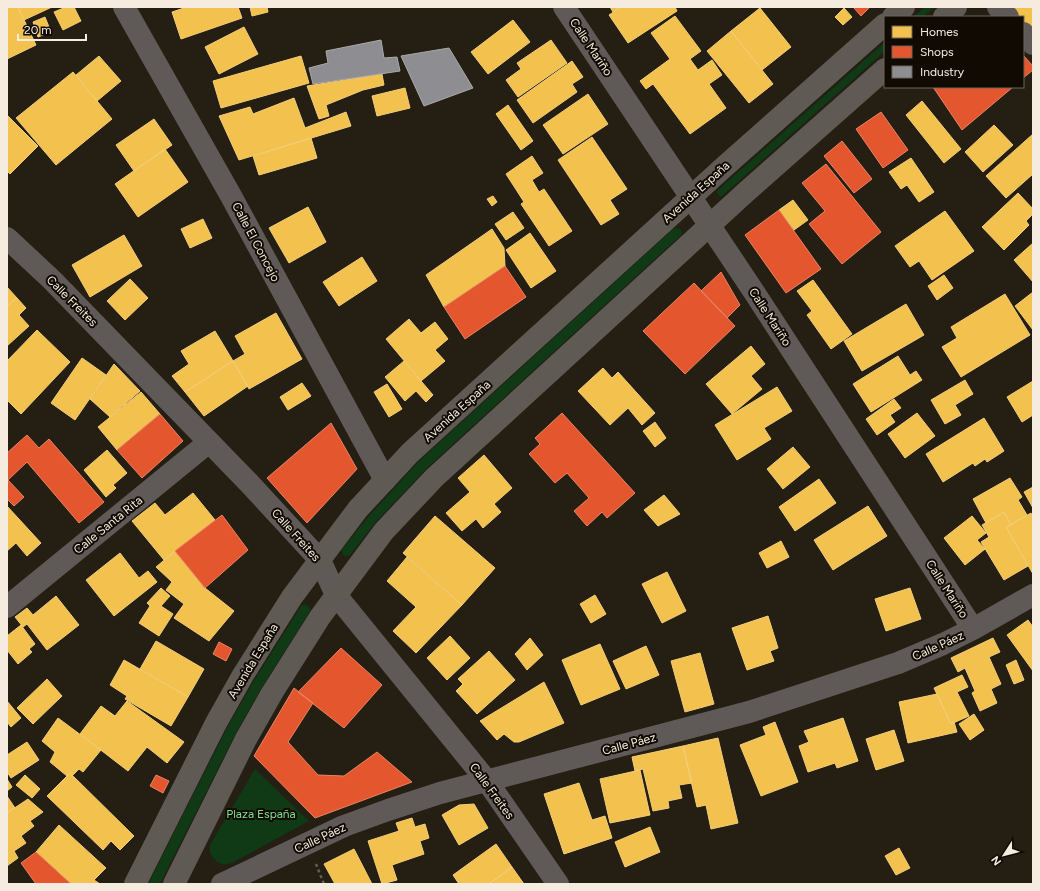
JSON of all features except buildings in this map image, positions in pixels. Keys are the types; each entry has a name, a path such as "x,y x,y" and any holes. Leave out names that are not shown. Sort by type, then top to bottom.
{"main road":[{"path":"894,16 904,7"},
{"path":"945,16 956,7"},
{"name":"Avenida España","path":"135,884 216,723 239,682 292,597 358,509 410,453 691,197 884,25"},
{"path":"174,884 243,746 272,693 320,617 384,531 434,478 710,226 884,71"}],"street":[{"name":"Calle El Concejo","path":"124,7 231,196 385,480"},
{"name":"Calle Mariño","path":"564,7 691,197 973,629"},
{"path":"998,7 1007,16"},
{"path":"1024,34 1033,44"},
{"name":"Calle Freites","path":"7,238 52,280 209,442 320,560 336,595 487,781 558,884"},
{"name":"Calle Santa Rita","path":"7,607 209,442"},
{"name":"Calle Páez","path":"222,884 344,826 440,793 749,712 898,663 943,644 973,629 1033,595"}],"green space":[{"path":"925,7 935,7 924,16 914,16"},
{"path":"884,43 884,52 720,197 717,193 718,190"},
{"path":"677,228 681,230 682,234 679,237 426,469 375,523 350,555 346,557 343,555 343,548 368,517 418,462 673,229"},
{"path":"305,604 310,609 309,613 262,687 236,733 160,884 148,884 227,728 253,682 301,606"},
{"name":"Plaza España","path":"255,769 309,821 232,863 219,863 210,853 210,845"}]}
